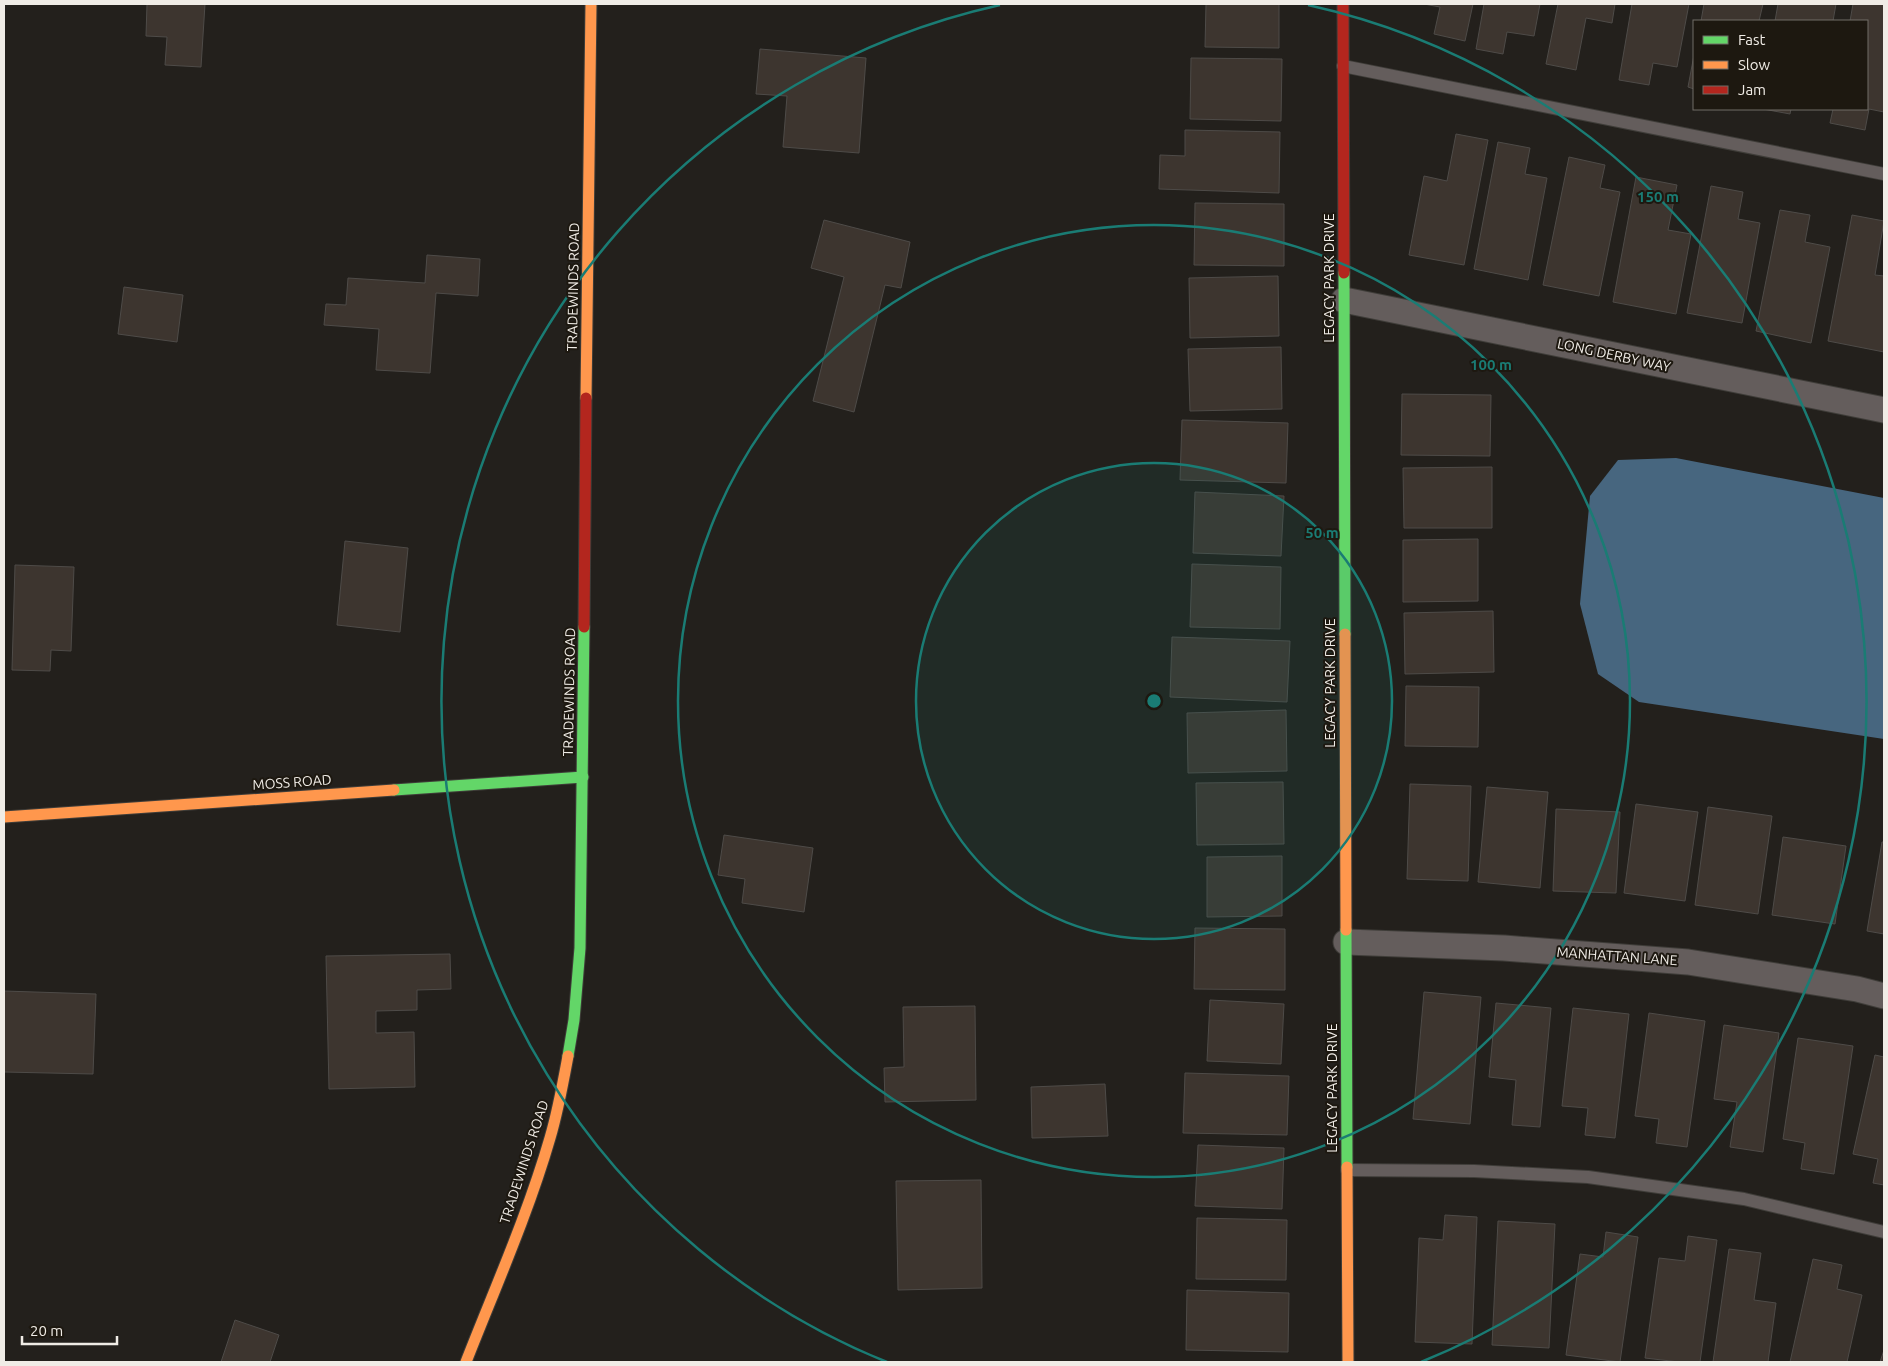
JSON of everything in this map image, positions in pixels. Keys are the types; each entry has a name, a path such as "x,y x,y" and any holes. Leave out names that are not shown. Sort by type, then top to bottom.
{"street":[{"name":"TRADEWINDS ROAD","path":"466,1362 523,1216 550,1139 560,1101 574,1020 580,948 583,777 591,4"},
{"name":"LEGACY PARK DRIVE","path":"1343,4 1348,1362"},
{"name":"LONG DERBY WAY","path":"1344,300 1884,410"},
{"name":"MOSS ROAD","path":"4,817 583,777"},
{"name":"MANHATTAN LANE","path":"1346,942 1504,948 1688,962 1857,989 1884,996"}],"lane":[{"path":"1343,66 1884,174"},
{"path":"1347,1170 1474,1171 1588,1177 1744,1199 1884,1232"}],"water":[{"path":"1676,458 1884,498 1884,739 1639,702 1598,674 1580,604 1590,496 1618,460"}],"building":[{"path":"147,4 205,4 201,67 165,65 167,37 146,36"},
{"path":"1206,4 1279,4 1279,48 1205,47"},
{"path":"1424,4 1473,4 1465,41 1434,34 1440,7"},
{"path":"1484,4 1540,4 1534,36 1507,32 1503,54 1476,49"},
{"path":"1558,4 1615,4 1612,23 1586,18 1576,70 1546,64"},
{"path":"1632,4 1689,4 1677,67 1653,63 1649,85 1619,80"},
{"path":"1704,4 1763,4 1759,20 1701,20"},
{"path":"1778,4 1836,4 1833,20 1775,20"},
{"path":"1853,4 1884,4 1884,112 1869,109 1865,130 1830,123 1833,110 1868,110 1868,20 1850,20"},
{"path":"760,49 866,58 859,153 783,147 787,96 756,94"},
{"path":"1191,58 1282,59 1281,121 1190,119"},
{"path":"1693,60 1693,89 1688,87"},
{"path":"1768,110 1791,110 1790,114"},
{"path":"1185,130 1280,132 1279,193 1159,189 1160,155 1185,156"},
{"path":"1456,134 1488,140 1464,265 1409,255 1424,176 1447,181"},
{"path":"1498,142 1530,148 1525,174 1547,178 1528,280 1474,269"},
{"path":"1569,157 1605,165 1600,188 1620,192 1599,296 1543,285"},
{"path":"1636,177 1677,185 1668,230 1691,234 1676,314 1613,302"},
{"path":"1711,186 1743,192 1738,219 1760,223 1742,323 1687,313"},
{"path":"1195,203 1284,204 1284,266 1194,265"},
{"path":"1780,210 1810,215 1805,242 1830,247 1811,343 1756,331"},
{"path":"1852,215 1884,221 1875,275 1884,276 1884,352 1828,341"},
{"path":"824,220 910,242 901,288 885,285 854,412 813,401 844,277 811,268"},
{"path":"427,255 480,259 478,296 436,293 430,373 376,370 379,329 324,325 326,304 346,305 348,278 425,283"},
{"path":"1278,276 1279,336 1190,338 1189,278"},
{"path":"124,287 183,295 177,342 118,334"},
{"path":"1281,347 1282,409 1190,411 1188,349"},
{"path":"1402,394 1491,395 1490,456 1401,455"},
{"path":"1182,420 1288,423 1286,483 1180,480"},
{"path":"1492,467 1492,528 1404,528 1403,468"},
{"path":"1195,492 1284,496 1281,556 1193,553"},
{"path":"1478,539 1478,601 1403,602 1403,540"},
{"path":"345,541 408,548 400,632 337,625"},
{"path":"1192,564 1281,567 1280,629 1190,627"},
{"path":"15,565 74,567 71,651 51,650 50,671 12,670"},
{"path":"1493,611 1494,672 1405,674 1404,613"},
{"path":"1172,637 1290,641 1287,702 1170,697"},
{"path":"1406,686 1479,687 1478,747 1405,746"},
{"path":"1286,710 1287,771 1188,773 1187,713"},
{"path":"1283,782 1284,844 1197,845 1196,783"},
{"path":"1410,784 1471,786 1468,881 1407,879"},
{"path":"1487,787 1548,792 1540,888 1478,882"},
{"path":"1636,804 1698,812 1685,901 1624,893"},
{"path":"1708,807 1772,816 1758,914 1695,905"},
{"path":"1556,809 1620,812 1616,893 1553,891"},
{"path":"724,835 813,848 804,912 742,903 745,879 718,875"},
{"path":"1783,837 1846,846 1835,924 1772,915"},
{"path":"1882,842 1884,842 1884,934 1867,931"},
{"path":"1282,856 1282,916 1207,917 1207,857"},
{"path":"1195,928 1285,929 1285,990 1194,989"},
{"path":"450,954 451,989 417,990 417,1010 376,1011 376,1033 414,1032 415,1087 329,1089 326,956"},
{"path":"4,991 96,994 93,1074 4,1072"},
{"path":"1424,992 1481,997 1470,1124 1413,1119"},
{"path":"1210,1000 1284,1004 1281,1064 1207,1061"},
{"path":"1496,1003 1551,1008 1540,1127 1512,1125 1516,1080 1489,1077"},
{"path":"975,1006 976,1100 885,1102 884,1068 904,1067 903,1007"},
{"path":"1573,1008 1629,1014 1615,1138 1585,1135 1588,1108 1562,1106"},
{"path":"1649,1013 1705,1021 1687,1147 1656,1143 1659,1119 1635,1116"},
{"path":"1724,1025 1779,1033 1763,1152 1730,1147 1737,1102 1714,1099"},
{"path":"1798,1038 1853,1046 1834,1174 1801,1169 1805,1143 1783,1139"},
{"path":"1875,1055 1884,1057 1884,1185 1873,1183 1878,1159 1853,1154"},
{"path":"1185,1073 1289,1076 1287,1135 1183,1133"},
{"path":"1105,1084 1108,1136 1032,1138 1031,1087"},
{"path":"1198,1145 1284,1148 1282,1209 1195,1206"},
{"path":"981,1180 982,1288 898,1290 896,1181"},
{"path":"1445,1215 1477,1217 1472,1344 1415,1342 1419,1238 1443,1240"},
{"path":"1197,1218 1287,1220 1286,1280 1196,1279"},
{"path":"1498,1221 1555,1224 1549,1348 1492,1345"},
{"path":"1606,1232 1638,1237 1620,1362 1566,1355 1580,1254 1603,1257"},
{"path":"1688,1236 1717,1240 1700,1362 1679,1362 1645,1358 1659,1258 1685,1261"},
{"path":"1729,1249 1761,1253 1754,1300 1776,1303 1768,1362 1713,1362"},
{"path":"1813,1259 1842,1265 1837,1289 1862,1295 1847,1362 1790,1362"},
{"path":"1187,1290 1289,1293 1288,1352 1186,1350"},
{"path":"235,1320 279,1335 270,1362 221,1362"},
{"path":"1884,1350 1884,1362 1880,1362"}],"traffic: fast":[{"path":"1344,273 1345,634"},
{"path":"568,1056 574,1020 580,948 584,627"},
{"path":"394,790 583,777"},
{"path":"1346,930 1347,1167"}],"traffic: slow":[{"path":"586,398 591,4"},
{"path":"1345,634 1346,930"},
{"path":"4,817 394,790"},
{"path":"466,1362 521,1223 541,1166 555,1118 568,1056"},
{"path":"1347,1167 1348,1362"}],"traffic: jam":[{"path":"1343,4 1344,273"},
{"path":"584,627 586,398"}]}
